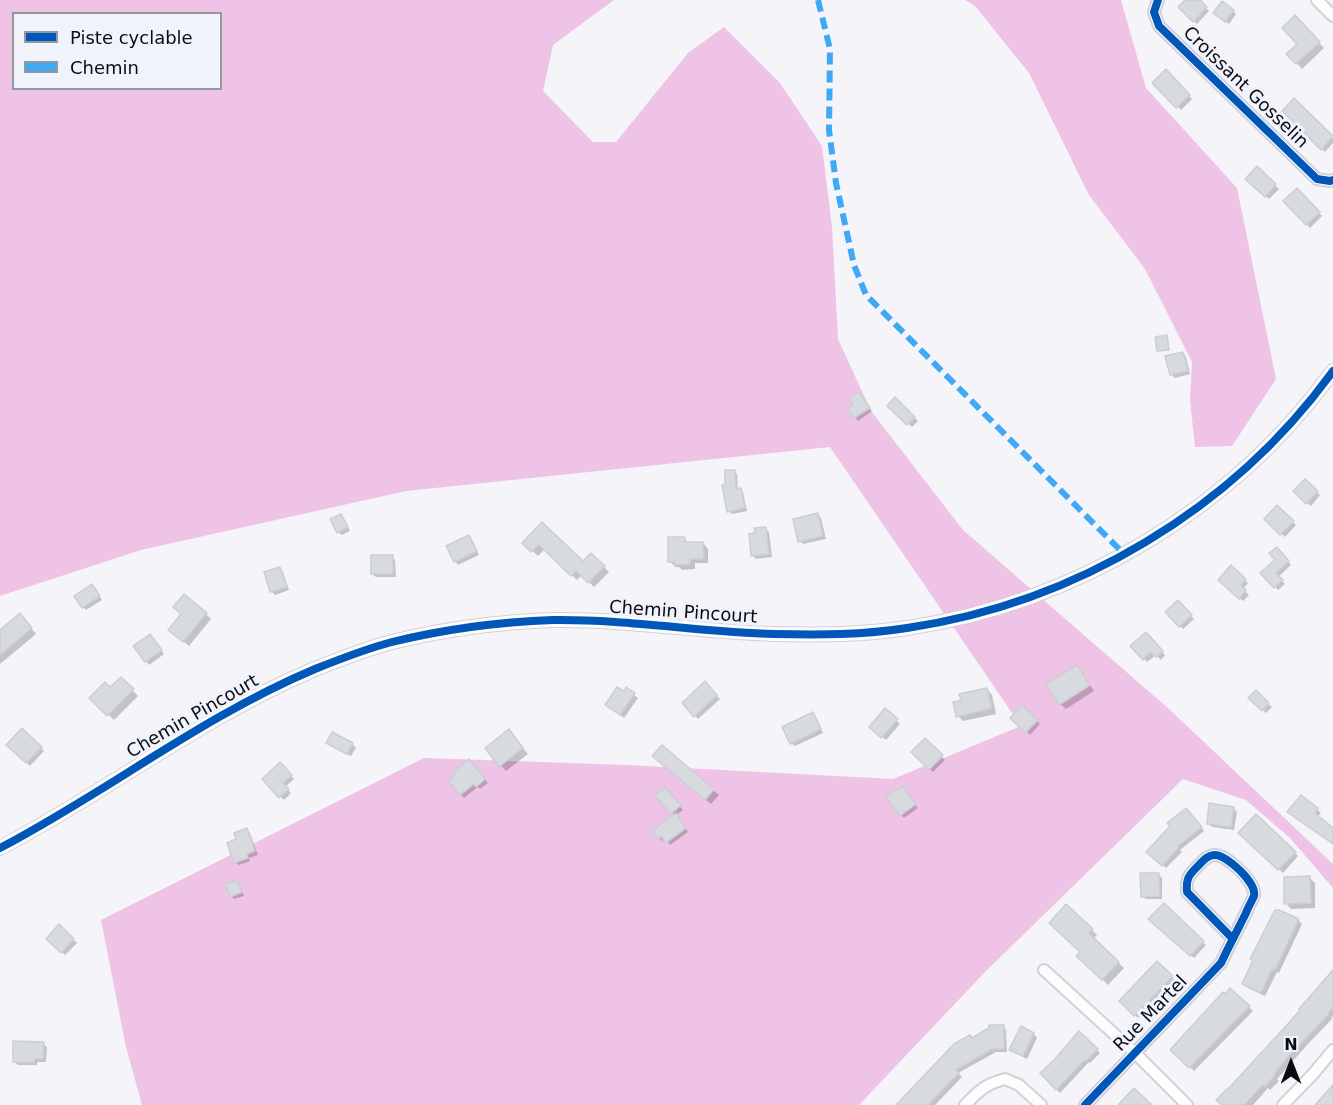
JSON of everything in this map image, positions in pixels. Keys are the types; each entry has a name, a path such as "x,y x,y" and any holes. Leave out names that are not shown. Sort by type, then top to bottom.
{"street":[{"name":"Croissant Gosselin","path":"1158,0 1154,12 1159,26 1317,179 1333,180"},
{"path":"1317,0 1333,16"},
{"name":"Chemin Pincourt","path":"0,848 255,696 342,658 389,643 494,623 556,620 768,634 830,635 909,628 996,609 1094,570 1157,536 1234,479 1294,420 1333,370"},
{"name":"Rue Martel","path":"1085,1105 1221,963 1233,939 1254,894 1253,885 1247,877 1221,856 1213,855 1207,857 1188,877 1187,892 1233,939"},
{"path":"1044,970 1135,1053 1186,1105"},
{"path":"1283,1105 1333,1050"},
{"path":"965,1105 990,1083 1005,1078 1019,1085 1041,1105"}],"shaded area":[{"path":"0,0 614,0 553,45 543,91 593,142 616,142 688,53 724,27 780,83 822,146 832,227 838,339 871,411 963,530 1169,709 1333,864 1333,888 1290,838 1246,800 1183,779 985,972 859,1105 142,1105 126,1047 101,920 424,758 627,765 893,779 1021,726 830,447 406,491 141,550 0,596"},
{"path":"965,0 1121,0 1146,88 1237,188 1276,379 1232,446 1195,447 1190,400 1192,362 1145,269 1089,195 1029,73 975,6"}],"building":[{"path":"1185,0 1200,0 1207,7 1193,22 1178,7"},
{"path":"1222,1 1234,10 1225,22 1213,13"},
{"path":"1295,15 1320,42 1296,64 1286,54 1297,44 1282,28"},
{"path":"1166,69 1190,95 1176,108 1152,83"},
{"path":"1294,98 1333,136 1321,150 1282,111"},
{"path":"1257,166 1276,184 1265,197 1245,179"},
{"path":"1297,188 1320,212 1306,225 1283,201"},
{"path":"1167,335 1169,350 1157,351 1155,337"},
{"path":"1183,352 1188,371 1170,375 1165,356"},
{"path":"859,392 870,408 854,418 847,409 853,405 849,399"},
{"path":"895,397 915,417 907,425 887,406"},
{"path":"725,470 735,470 736,489 741,488 745,508 727,512 722,485 725,485"},
{"path":"1305,479 1318,491 1306,504 1293,491"},
{"path":"1277,505 1294,521 1280,535 1264,519"},
{"path":"818,513 823,536 798,542 793,519"},
{"path":"341,514 348,527 337,533 330,519"},
{"path":"542,522 583,561 591,553 605,566 588,583 576,571 571,576 539,545 531,552 522,543"},
{"path":"766,527 769,554 751,556 749,534 755,533 754,528"},
{"path":"469,535 477,551 454,562 446,546"},
{"path":"668,537 685,537 685,542 703,542 704,559 690,559 690,564 675,565 675,562 668,562"},
{"path":"1277,547 1289,561 1276,573 1283,580 1274,588 1260,573 1275,560 1269,553"},
{"path":"371,555 393,555 393,574 371,574"},
{"path":"1231,565 1246,579 1241,585 1246,590 1239,599 1218,580"},
{"path":"280,567 287,587 270,592 264,572"},
{"path":"92,584 100,596 82,608 74,596"},
{"path":"184,594 207,613 183,642 168,630 181,614 173,607"},
{"path":"1178,600 1192,615 1179,627 1165,612"},
{"path":"20,613 32,628 0,655 0,630"},
{"path":"1146,632 1163,651 1156,657 1151,652 1143,660 1130,646"},
{"path":"150,634 162,650 145,662 133,646"},
{"path":"1077,665 1090,685 1059,705 1046,684"},
{"path":"121,677 134,689 107,716 89,698 105,682 110,687"},
{"path":"705,681 717,695 694,717 682,703"},
{"path":"617,687 624,691 626,687 635,693 620,715 605,705"},
{"path":"987,688 992,708 956,717 953,702 961,700 959,694"},
{"path":"1256,690 1269,703 1262,711 1248,698"},
{"path":"1022,705 1038,720 1025,733 1010,718"},
{"path":"885,708 898,719 881,738 869,727"},
{"path":"813,712 821,729 790,744 782,727"},
{"path":"22,728 42,747 26,763 6,745"},
{"path":"509,729 523,748 499,767 485,748"},
{"path":"332,732 353,743 347,754 326,743"},
{"path":"925,738 943,755 929,770 911,752"},
{"path":"662,745 714,789 705,800 652,756"},
{"path":"469,759 485,779 476,787 474,784 460,795 448,781 455,775 452,773"},
{"path":"280,762 292,775 283,783 289,789 279,798 262,779"},
{"path":"902,786 916,804 900,816 886,797"},
{"path":"665,787 681,805 671,814 655,796"},
{"path":"1301,795 1318,808 1315,813 1333,828 1333,844 1287,812"},
{"path":"1209,803 1234,807 1231,827 1207,824"},
{"path":"1186,808 1202,827 1178,846 1162,866 1146,852 1170,826 1167,823"},
{"path":"676,813 686,828 666,843 661,836 657,839 652,831"},
{"path":"1256,814 1296,852 1278,870 1238,833"},
{"path":"247,828 255,851 247,854 248,858 234,863 227,843 236,839 234,833"},
{"path":"1140,873 1159,873 1160,896 1141,897"},
{"path":"1310,876 1311,903 1284,904 1284,877"},
{"path":"237,880 242,892 230,897 225,884"},
{"path":"1164,903 1204,941 1190,956 1148,919"},
{"path":"1066,904 1093,929 1089,933 1119,962 1102,980 1076,956 1080,952 1049,923"},
{"path":"1275,910 1299,919 1275,970 1272,969 1261,993 1242,984 1253,960 1250,959"},
{"path":"59,924 74,939 61,953 46,939"},
{"path":"1157,961 1173,976 1134,1016 1119,1001"},
{"path":"1333,970 1333,1007 1329,1014 1287,1058 1265,1087 1263,1085 1244,1105 1222,1105 1216,1100 1287,1025"},
{"path":"1230,988 1250,1006 1189,1068 1170,1050 1223,992 1225,994"},
{"path":"989,1025 1004,1025 1004,1049 992,1049 956,1070 959,1073 928,1105 896,1105 954,1044 970,1035 972,1038 989,1028"},
{"path":"1021,1026 1034,1033 1023,1056 1009,1050"},
{"path":"1079,1031 1098,1049 1056,1090 1040,1073"},
{"path":"13,1041 44,1042 43,1059 35,1059 34,1063 13,1062"},
{"path":"1333,1085 1333,1105 1315,1105"},
{"path":"1134,1088 1152,1105 1118,1105"}],"marked path":[{"path":"818,0 830,49 829,130 836,183 854,265 866,295 1124,554"}],"cycle path":[{"path":"1158,0 1154,12 1159,26 1317,179 1333,180"},
{"path":"0,848 234,709 315,669 392,642 472,627 553,620 608,621 774,634 857,633 907,628 970,615 1031,597 1090,572 1146,542 1199,506 1248,466 1293,421 1333,371"},
{"path":"1085,1105 1221,963 1234,938 1254,896 1254,891 1240,871 1227,860 1212,855 1191,873 1187,881 1187,892 1233,939"}]}
